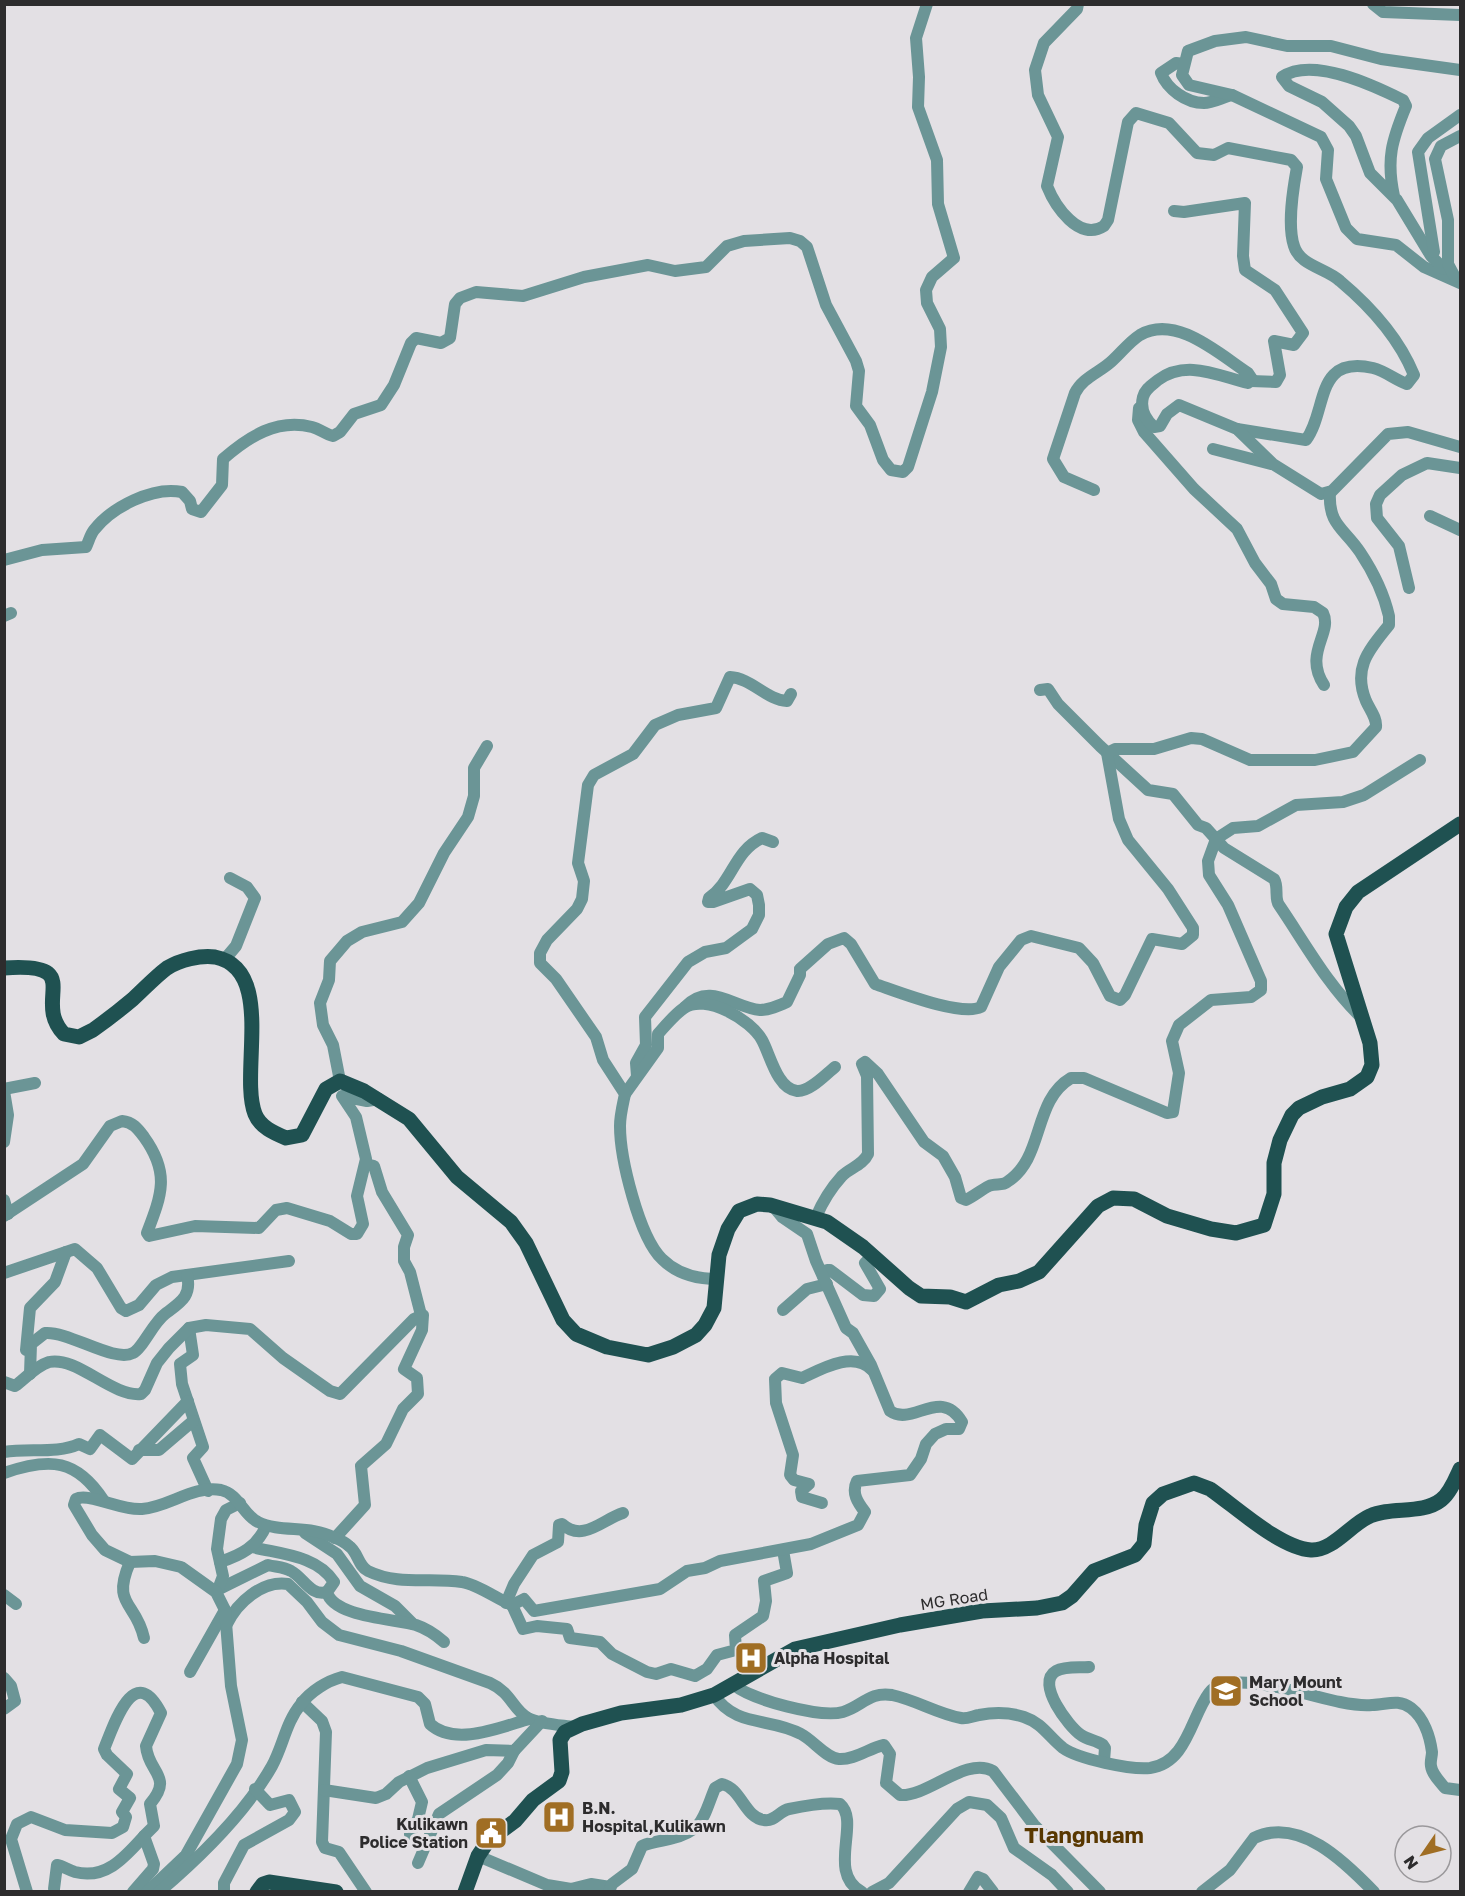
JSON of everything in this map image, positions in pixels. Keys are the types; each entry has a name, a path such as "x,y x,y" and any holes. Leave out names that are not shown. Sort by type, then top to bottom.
{"main road":[{"path":"4,968 40,967 48,971 54,984 55,1021 64,1034 79,1037 112,1016 168,968 191,958 210,956 225,959 237,968 248,988 251,1011 252,1107 263,1126 286,1138 302,1135 326,1089 340,1081 379,1099 410,1119 457,1177 511,1222 526,1243 557,1311 576,1334 632,1354 648,1355 696,1335 705,1326 714,1308 719,1255 734,1217 747,1206 773,1206 816,1217 837,1227 921,1296 950,1297 966,1302 999,1286 1019,1281 1039,1272 1098,1206 1113,1198 1134,1199 1167,1216 1219,1230 1236,1233 1264,1225 1274,1194 1274,1163 1280,1140 1293,1115 1299,1108 1322,1097 1350,1089 1367,1077 1372,1065 1370,1043 1336,934 1346,907 1358,892 1461,825"},
{"name":"MG Road","path":"574,1727 621,1713 681,1705 714,1695 795,1649 841,1637 982,1611 1037,1608 1062,1603 1072,1596 1094,1571 1136,1555 1144,1544 1146,1525 1153,1503 1163,1494 1194,1484 1210,1489 1293,1545 1313,1550 1330,1544 1354,1524 1373,1514 1430,1506 1447,1493 1461,1470"},
{"path":"465,1892 478,1856 488,1841 515,1821 533,1800 559,1781 562,1772 560,1740 574,1727"},
{"path":"257,1892 263,1884 269,1881 336,1892"}],"street":[{"path":"4,560 42,550 71,546 86,547 98,525 136,499 159,491 182,492 190,501 192,509 201,513 207,509 222,485 223,459 258,433 274,427 303,425 333,436 340,432 354,414 381,405 394,385 411,344 420,338 441,343 446,341 453,332 455,304 468,294 523,296 584,277 648,265 675,271 706,267 727,246 744,241 790,238 800,241 807,247 826,305 859,371 855,406 870,425 882,460 891,470 903,472 908,467 940,357 940,329 927,303 926,290 932,277 954,258 938,204 937,160 918,107 920,77 916,38 927,4"},
{"path":"1078,4 1077,9 1044,44 1035,70 1038,95 1058,137 1047,186 1064,215 1074,223 1092,230 1104,226 1108,220 1128,122 1136,113 1169,123 1197,153 1214,155 1228,148 1291,160 1297,167 1292,187 1294,247 1305,262 1323,269 1338,279 1387,327 1397,341 1413,375 1407,384 1373,368 1351,368 1337,371 1326,384 1306,440 1237,429 1179,405 1167,414 1160,426 1154,427 1143,412 1143,399"},
{"path":"1373,4 1383,12 1461,15"},
{"path":"1458,282 1424,267 1390,243 1364,240 1352,235 1346,228 1326,179 1328,150 1321,137 1232,94 1189,85 1183,80 1186,52 1241,37 1287,46 1331,46 1381,59 1461,70"},
{"path":"1184,64 1176,63 1161,73 1164,81 1174,92 1194,102 1206,104 1232,94"},
{"path":"1394,196 1392,145 1394,132 1406,106 1403,100 1318,68 1292,71 1282,77 1289,86 1312,95 1342,119 1356,136 1370,173 1394,196 1431,256 1458,282"},
{"path":"1444,269 1431,240 1418,153 1428,138 1461,116"},
{"path":"1458,282 1448,264 1448,220 1435,159 1441,146 1461,136"},
{"path":"1174,211 1184,212 1245,203 1243,256 1245,270 1275,290 1303,333 1294,345 1274,341 1280,375 1276,382 1251,381 1248,383 1202,371 1175,370 1148,388 1138,420 1144,432 1194,489 1236,529 1270,584 1276,599 1283,604 1314,607 1323,613 1326,622 1315,660 1318,676 1324,685"},
{"path":"1094,490 1064,477 1054,464 1053,455 1077,388 1142,334 1167,329 1186,335 1248,373 1251,381"},
{"path":"1237,429 1273,464 1317,492 1330,492 1388,434 1408,432 1461,447"},
{"path":"1213,449 1273,464"},
{"path":"1409,588 1399,546 1377,518 1376,504 1380,495 1402,475 1427,463 1461,468"},
{"path":"1107,753 1115,749 1154,749 1191,738 1202,739 1250,760 1315,760 1353,752 1366,739 1377,723 1362,688 1363,664 1375,639 1389,625 1389,616 1366,562 1352,541 1337,527 1330,512 1330,492"},
{"path":"1430,516 1461,530"},
{"path":"625,1094 603,1060 596,1037 556,979 540,963 540,953 547,940 577,909 582,899 584,881 578,863 590,780 604,769 627,759 655,725 678,715 716,708 730,677 766,691 777,701 787,701 790,694"},
{"path":"1040,690 1048,689 1058,704 1148,790 1173,794 1198,825 1206,828 1235,856 1274,879 1277,884 1278,904 1328,980 1362,1019"},
{"path":"340,1081 333,1045 321,1015 320,1003 329,980 330,961 347,941 362,932 402,922 419,903 444,853 468,817 474,796 474,768 487,746"},
{"path":"717,1280 700,1278 673,1268 656,1251 648,1236 629,1183 620,1126 625,1094 657,1048 658,1034 693,1000 707,996 726,998 758,1010 767,1010 786,1002 800,975 800,969 828,944 841,938 849,941 874,984 916,998 970,1011 981,1007 999,967 1016,944 1026,937 1041,936 1079,948 1086,953 1110,996 1120,1000 1125,995 1152,939 1182,944 1193,934 1193,928 1168,889 1128,840 1119,819 1107,753"},
{"path":"816,1217 834,1185 848,1171 863,1162 868,1154 867,1076 862,1064 865,1062 878,1074 924,1142 943,1156 955,1177 961,1198 966,1200 992,1184 1008,1182 1031,1153 1037,1128 1049,1103 1071,1078 1084,1078 1167,1113 1173,1112 1179,1073 1172,1041 1179,1025 1211,1000 1251,996 1261,990 1261,981 1228,905 1209,875 1208,861 1216,839 1233,828 1258,826 1296,804 1343,802 1365,795 1420,760"},
{"path":"637,1076 636,1063 646,1045 645,1017 674,978 700,954 726,948 752,928 759,915 757,895 750,889 716,902 709,902 709,898 726,883 738,859 749,846 762,838 773,842"},
{"path":"225,959 236,946 255,898 247,887 230,878"},
{"path":"685,1007 697,1004 725,1008 750,1025 762,1039 780,1077 792,1090 801,1091 809,1088 836,1067"},
{"path":"4,1142 8,1115 4,1090 7,1086 29,1086 35,1083"},
{"path":"4,1200 6,1215 83,1164 110,1126 122,1121 137,1129 152,1149 161,1169 159,1202 147,1233 152,1237 172,1229 195,1226 260,1228 276,1210 285,1208 330,1221 349,1233 357,1234 363,1226 363,1211 357,1196 366,1164 355,1115 342,1096 367,1101 379,1099"},
{"path":"335,1538 365,1505 361,1466 386,1444 404,1409 418,1394 417,1378 404,1369 422,1330 424,1318 421,1315 410,1272 404,1261 404,1247 408,1235 382,1191 374,1166 366,1164"},
{"path":"509,1604 524,1599 534,1611 660,1589 687,1571 702,1569 720,1561 811,1544 858,1525 865,1512 857,1500 854,1489 857,1481 910,1475 921,1459 926,1444 935,1434 946,1429 955,1431 962,1426 954,1411 941,1407 903,1415 893,1413 887,1406 885,1395 853,1333 846,1328 807,1234 782,1217 773,1206"},
{"path":"4,1273 75,1249 97,1268 126,1311 139,1305 156,1285 172,1277 289,1261"},
{"path":"30,1374 26,1347 30,1308 55,1282 66,1252"},
{"path":"825,1280 827,1270 830,1270 863,1296 874,1296 880,1289 866,1263 872,1256"},
{"path":"29,1357 34,1340 45,1333 52,1332 108,1352 131,1354 139,1348 146,1335 161,1318 187,1297 189,1286 187,1275"},
{"path":"783,1310 807,1289 825,1280"},
{"path":"4,1383 15,1386 48,1362 62,1362 131,1393 141,1394 146,1390 162,1355 189,1328 206,1325 250,1329 283,1358 330,1391 340,1394 421,1315"},
{"path":"189,1328 193,1355 180,1364 193,1421 203,1447 193,1458 208,1491"},
{"path":"822,1503 802,1497 801,1491 809,1487 808,1484 794,1480 790,1475 793,1455 776,1403 775,1379 782,1373 802,1378 820,1369 855,1360 864,1363 872,1370"},
{"path":"4,1452 72,1448 80,1444 90,1449 99,1435 131,1459 188,1401"},
{"path":"139,1450 159,1450 193,1421"},
{"path":"4,1473 35,1463 64,1465 81,1473 104,1502"},
{"path":"147,1892 186,1855 237,1764 242,1740 231,1686 225,1610 217,1591 181,1567 155,1561 130,1562 113,1555 98,1544 74,1505 76,1499 81,1497 125,1509 143,1509 208,1491 226,1492 240,1503 250,1516 266,1526 303,1530 335,1538 349,1545 363,1567 370,1572 404,1582 467,1583 509,1604 523,1629 537,1626 567,1629 570,1638 600,1642 612,1653 640,1670 656,1674 671,1669 695,1676 707,1669 717,1655 736,1650 735,1635 763,1616 766,1602 764,1581 787,1573 783,1550"},
{"path":"217,1591 223,1576 217,1546 221,1519 226,1510 240,1503"},
{"path":"509,1604 533,1555 558,1542 560,1525 570,1530 587,1530 599,1527 607,1518 623,1513"},
{"path":"220,1562 252,1547 266,1526"},
{"path":"303,1530 337,1554 360,1586 395,1606 410,1624 414,1625"},
{"path":"252,1547 281,1552 319,1566 334,1581 327,1592"},
{"path":"130,1562 122,1581 122,1591 144,1638"},
{"path":"217,1591 268,1565 294,1572 315,1591 327,1592"},
{"path":"227,1624 234,1609 256,1592 274,1584 288,1584 307,1602 322,1622 339,1635 401,1651 496,1686 507,1694 520,1712 535,1720 574,1727"},
{"path":"327,1592 330,1601 341,1608 414,1625 432,1631 444,1642"},
{"path":"4,1594 16,1605"},
{"path":"190,1672 225,1610"},
{"path":"1089,1666 1056,1671 1051,1677 1049,1686 1053,1698 1069,1724 1080,1734 1103,1745 1105,1748 1104,1761"},
{"path":"159,1892 209,1847 255,1789 272,1766 291,1720 302,1702 315,1690 342,1677 418,1697 424,1704 430,1724 451,1734 486,1731 535,1720"},
{"path":"4,1678 11,1686 15,1701 4,1709"},
{"path":"734,1685 758,1697 823,1713 848,1710 867,1698 882,1694 921,1702 960,1718 999,1712 1013,1714 1037,1723 1064,1749 1090,1759 1141,1768 1168,1762 1191,1731 1212,1690 1224,1683 1246,1682 1344,1703 1366,1705 1402,1703 1421,1720 1429,1738 1431,1766 1437,1779 1445,1788 1461,1790"},
{"path":"27,1892 11,1839 17,1824 31,1817 55,1827 74,1831 112,1833 123,1827 126,1817 122,1812 130,1798 119,1789 127,1774 107,1755 104,1749 122,1708 132,1695 140,1693 150,1696 160,1713 146,1746 148,1756 160,1778 160,1792 150,1804 154,1826 125,1858 105,1870 78,1872 57,1865 54,1889"},
{"path":"714,1695 725,1708 740,1718 795,1731 835,1759 847,1759 884,1745 890,1754 886,1783 900,1795 912,1794 977,1767 993,1770 1034,1825 1100,1892"},
{"path":"302,1702 322,1721 326,1732 322,1844 325,1848 339,1852 366,1892"},
{"path":"418,1863 439,1814 497,1775 535,1720"},
{"path":"324,1790 372,1799 386,1794 397,1783 427,1768 486,1750 508,1753 514,1751"},
{"path":"409,1776 422,1802 418,1819 410,1834"},
{"path":"478,1856 541,1888 571,1891 591,1884 610,1889 632,1869 642,1846 679,1837 696,1829 704,1818 715,1788 725,1784 753,1815 762,1820 773,1819 790,1809 834,1803 843,1806 846,1813 846,1869 853,1886 862,1892"},
{"path":"224,1892 224,1883 244,1845 289,1820 295,1812 289,1800 270,1805 255,1789"},
{"path":"872,1892 892,1887 957,1809 969,1802 987,1806 1001,1818 1014,1848 1053,1875 1068,1892"},
{"path":"1202,1892 1230,1870 1254,1838 1282,1833 1311,1840 1374,1892"},
{"path":"133,1892 154,1866 144,1836"},
{"path":"969,1892 978,1877 983,1878 993,1892"}],"place":[{"name":"Alpha Hospital","path":"751,1658"},
{"name":"Mary Mount School","path":"1226,1691"},
{"name":"B.N. Hospital,Kulikawn","path":"559,1817"},
{"name":"Kulikawn Police Station","path":"491,1833"}],"district":[{"name":"Tlangnuam","path":"1084,1835"}]}
